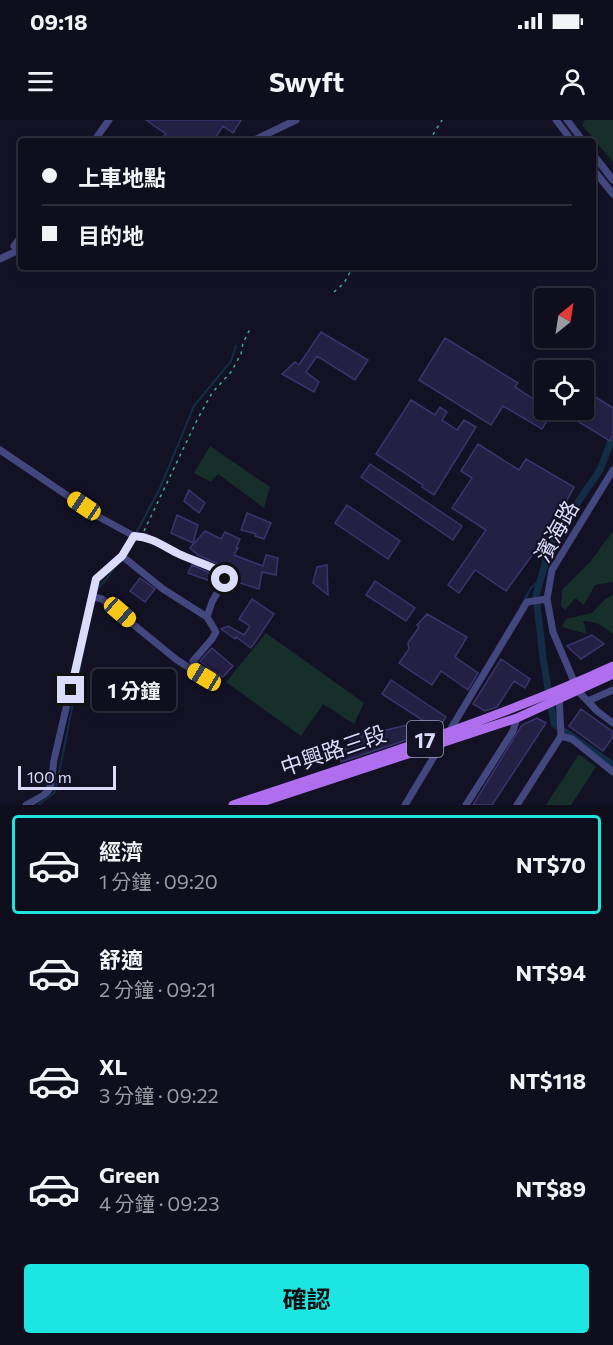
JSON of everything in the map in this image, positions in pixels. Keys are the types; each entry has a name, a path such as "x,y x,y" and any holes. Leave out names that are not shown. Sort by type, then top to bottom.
{"main road":[{"name":"中興路三段","path":"254,805 517,718 560,699 613,666"},
{"name":"中興路三段","path":"576,687 613,674"},
{"name":"中興路三段","path":"233,805 450,731 560,699"}],"street":[{"path":"96,138 109,120"},
{"path":"258,138 296,120"},
{"path":"556,120 570,138"},
{"path":"567,120 581,138"},
{"path":"596,158 613,180"},
{"path":"596,173 613,195"},
{"path":"0,259 17,248"},
{"path":"0,450 99,517 134,536 146,537 224,573 225,579 212,602 207,617"},
{"name":"濱海路","path":"613,470 552,570 548,599 553,632 576,687 597,711 613,723"},
{"path":"26,805 46,795 51,788 54,760 96,579 122,556 134,536"},
{"path":"93,597 102,599 177,660 204,677 193,661 216,632 207,617 163,589 122,556"},
{"path":"405,805 527,602 548,599"},
{"path":"588,702 613,690"},
{"path":"517,805 561,733 560,699"},
{"path":"466,805 513,731 517,718"},
{"path":"561,733 613,772"}],"path":[{"path":"431,138 442,120"},
{"path":"334,292 344,284 351,270"},
{"path":"134,536 142,535 150,522 197,420 212,393 231,372 241,354 243,343 251,327"}],"green space":[{"path":"585,120 613,120 613,162 596,142 596,138 593,138 582,125"},
{"path":"210,446 270,487 264,508 218,474 211,482 194,473"},
{"path":"613,531 613,582 595,585 584,605 575,598 565,610 561,606 562,590 590,562"},
{"path":"613,595 613,634 588,621 583,621 587,634 562,627 566,619 592,613 605,599"},
{"path":"266,633 364,703 354,724 323,704 301,736 226,682"},
{"path":"579,754 596,767 571,805 546,805"}],"building":[{"path":"146,120 241,120 233,133 223,126 215,138 161,138 166,134"},
{"path":"321,332 368,360 355,380 317,356 306,372 319,382 314,392 282,374 295,362 299,365"},
{"path":"445,338 518,383 515,387 534,399 534,420 548,420 542,429 503,406 491,425 419,380"},
{"path":"594,396 613,408 613,435 610,441 575,420 594,420"},
{"path":"411,400 435,415 440,407 447,412 442,420 457,430 464,420 476,427 434,495 422,487 423,485 376,454"},
{"path":"478,444 519,470 526,459 574,487 554,525 506,591 475,570 459,593 448,585 486,530 452,508 472,478 461,471"},
{"path":"370,464 462,526 453,540 361,477"},
{"path":"189,490 205,503 199,513 184,501"},
{"path":"347,505 400,541 388,559 335,523"},
{"path":"247,513 271,523 264,539 241,530"},
{"path":"177,515 198,525 193,543 171,533"},
{"path":"205,531 221,539 225,532 240,539 234,555 263,566 266,555 278,558 276,575 262,572 259,589 230,580 230,572 227,568 198,555 190,548"},
{"path":"192,565 219,577 216,583 188,573"},
{"path":"327,565 328,595 313,583 317,567"},
{"path":"140,578 155,589 145,602 130,591"},
{"path":"375,581 415,608 406,621 366,595"},
{"path":"252,599 274,614 251,648 221,629 228,626 244,635 250,626 239,619"},
{"path":"427,614 467,637 455,657 478,673 468,690 441,671 432,685 399,663 409,649 408,643 419,627 417,625"},
{"path":"592,635 604,644 581,659 567,646"},
{"path":"212,648 233,666 223,677 200,661"},
{"path":"501,659 530,679 525,688 514,681 497,707 485,711 473,704"},
{"path":"391,680 446,717 439,728 436,729 382,694"},
{"path":"581,709 613,732 613,737 603,751 569,726"},
{"path":"537,718 546,723 492,805 473,805 522,725"},
{"path":"420,722 427,733 341,762 341,757 352,738"}],"waterway":[{"path":"135,535 160,488 194,406 231,361 236,346"},
{"path":"613,436 600,470 552,540 536,595 554,724 613,765"},
{"path":"97,589 116,565"},
{"path":"521,606 531,588 540,580"},
{"path":"38,805 54,793 56,788 89,623"}],"route":[{"path":"71,690 96,579 122,556 134,536 146,537 181,555 206,564 224,573 225,579"}]}
